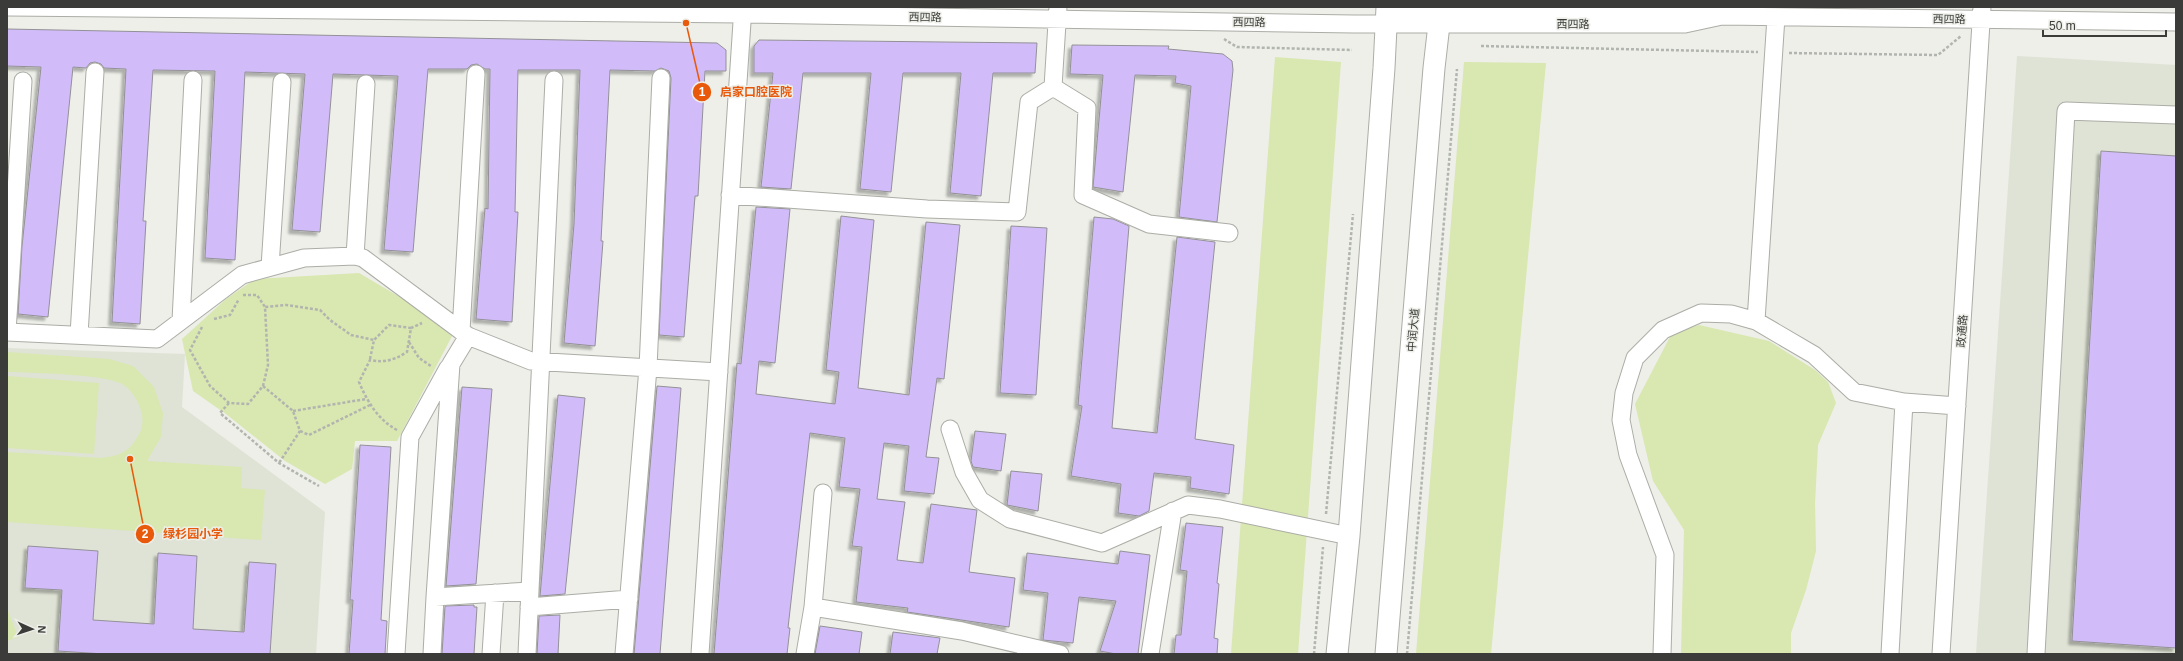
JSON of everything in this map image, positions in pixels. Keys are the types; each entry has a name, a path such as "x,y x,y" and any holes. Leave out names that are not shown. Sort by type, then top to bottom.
{"main road":[{"path":"1337,654 1349,536 1390,12"},
{"name":"中润大道","path":"1386,654 1441,13"}],"street":[{"name":"西四路","path":"7,7 1057,13 1390,12 1685,24 1722,16 1776,17 1982,13 2176,22"},
{"path":"700,654 743,11"},
{"path":"1054,87 1057,13"},
{"name":"政通路","path":"1941,654 1982,13"},
{"path":"1756,321 1776,17"},
{"path":"79,335 95,72"},
{"path":"396,654 410,437 448,369 464,334 476,74"},
{"path":"624,654 648,368 661,78"},
{"path":"181,321 193,80"},
{"path":"527,654 554,80"},
{"path":"22,81 7,332 157,339 242,275 304,258 355,256 363,258 464,334 531,361 719,372"},
{"path":"270,267 282,82"},
{"path":"355,256 366,84"},
{"path":"730,195 927,209 1017,212 1029,102 1054,87"},
{"path":"1054,87 1086,108 1083,195 1149,224 1229,233"},
{"path":"2036,654 2066,111 2176,115"},
{"path":"1662,654 1665,555 1628,455 1621,420 1624,393 1634,358 1663,330 1701,313 1731,314 1756,321 1814,355 1854,392 1904,402 1957,406"},
{"path":"432,654 448,369"},
{"path":"1890,654 1904,402"},
{"path":"950,429 964,472 980,500 1010,519 1102,543 1188,505 1349,536"},
{"path":"805,654 813,607 823,494"},
{"path":"1150,654 1173,511"},
{"path":"435,597 495,593 530,599 629,599"},
{"path":"491,654 495,593"},
{"path":"813,607 962,630 1060,654"}],"path":[{"path":"1481,46 1774,53 1938,55 1982,13"},
{"path":"1218,36 1237,47 1352,50"},
{"path":"1407,654 1457,69"},
{"path":"1314,654 1353,208"},
{"path":"203,324 190,350 210,386 229,403 248,404 263,386 268,365 265,308 257,295 241,295 230,315 218,316 208,321"},
{"path":"265,308 286,305 320,310 330,320 351,335 374,340"},
{"path":"410,437 388,425 370,405 358,382 370,360 374,340 389,325 411,328 419,325 435,312"},
{"path":"370,360 380,362 394,360 407,352 411,328"},
{"path":"409,341 419,358 448,369"},
{"path":"263,386 293,411 300,431 309,435 370,405"},
{"path":"293,411 366,398"},
{"path":"229,403 220,413 279,463 319,486"},
{"path":"279,463 300,431"}],"shaded area":[{"path":"2017,56 2176,65 2176,654 1976,654"},
{"path":"7,348 185,354 182,407 325,512 316,654 7,654"}],"green space":[{"path":"1275,57 1341,62 1298,654 1231,654"},
{"path":"1464,62 1546,63 1491,654 1416,654"},
{"path":"359,273 403,299 452,336 397,441 355,441 352,469 325,484 285,461 226,414 193,391 182,339 226,299 255,279"},
{"path":"1699,325 1769,341 1815,370 1828,382 1836,403 1818,445 1815,503 1816,551 1806,590 1791,633 1791,654 1681,654 1684,530 1653,481 1635,404 1672,333"},
{"path":"7,352 109,359 133,366 154,387 163,413 161,437 147,461 242,467 241,488 265,490 261,540 7,522 7,452 100,458 113,456 124,452 136,440 142,428 142,418 139,405 131,391 122,384 100,378 84,376 7,372"},
{"path":"7,376 99,383 94,454 7,448"},
{"path":"7,608 18,637 7,641"}],"building":[{"path":"7,29 717,43 726,50 726,71 705,71 698,196 695,196 684,337 659,335 671,78 669,71 661,68 655,71 610,70 601,241 603,241 595,346 564,343 574,224 580,70 518,70 515,212 518,212 512,322 476,319 485,208 488,209 490,69 485,69 477,64 471,65 467,69 428,69 413,252 384,250 398,76 333,74 320,232 292,230 305,74 245,72 235,260 205,258 215,71 153,70 143,221 146,221 140,324 112,322 126,69 104,68 101,64 95,62 90,63 86,68 73,67 48,317 18,314 22,246 41,67 7,66"},
{"path":"759,40 1037,43 1035,73 993,73 981,196 950,193 961,73 903,73 891,192 860,189 871,73 803,73 791,189 761,187 773,73 754,73 754,46"},
{"path":"1072,45 1169,46 1168,49 1223,54 1232,61 1233,70 1217,222 1179,217 1191,86 1175,83 1176,76 1135,75 1123,192 1093,187 1103,75 1070,74"},
{"path":"2101,151 2176,156 2176,648 2072,641"},
{"path":"756,207 790,209 775,363 759,361 756,394 835,404 839,372 826,370 841,216 874,220 858,388 909,395 926,222 960,225 944,379 937,378 926,457 939,458 934,494 904,491 909,446 884,443 877,499 905,502 897,560 923,563 931,504 977,510 969,572 1015,578 1009,627 907,612 908,608 856,602 862,547 852,546 860,489 839,487 845,438 810,433 788,628 790,628 787,654 714,654 737,363 741,364"},
{"path":"1094,217 1113,219 1129,226 1112,428 1157,433 1177,237 1215,242 1195,439 1234,445 1229,494 1190,488 1191,477 1154,473 1149,511 1139,516 1118,513 1121,484 1071,476 1082,406 1078,405"},
{"path":"1011,226 1047,228 1036,395 1000,393"},
{"path":"657,386 681,388 660,654 634,654"},
{"path":"462,387 492,389 476,584 446,586"},
{"path":"558,395 585,398 565,594 540,596"},
{"path":"975,431 1006,434 1001,471 973,467 971,461"},
{"path":"360,445 391,447 381,620 387,621 385,654 349,654 353,600 350,600"},
{"path":"1011,471 1042,474 1038,511 1007,505"},
{"path":"1186,523 1223,527 1217,583 1219,584 1214,638 1218,639 1217,654 1174,654 1176,635 1181,635 1187,571 1180,570"},
{"path":"28,546 98,551 93,620 154,624 158,553 197,556 193,629 244,632 249,562 276,564 270,654 104,654 58,651 62,590 25,588"},
{"path":"1120,551 1150,555 1138,654 1116,654 1100,651 1116,601 1079,597 1073,643 1043,640 1048,593 1023,590 1027,553 1118,564"},
{"path":"474,605 474,607 477,607 474,654 442,654 445,606"},
{"path":"560,615 558,654 537,654 539,616"},
{"path":"820,626 862,632 859,654 815,654"},
{"path":"893,632 940,638 937,654 890,654"}],"place":[{"name":"启家口腔医院","path":"686,23"},
{"name":"绿杉园小学","path":"130,459"}]}
